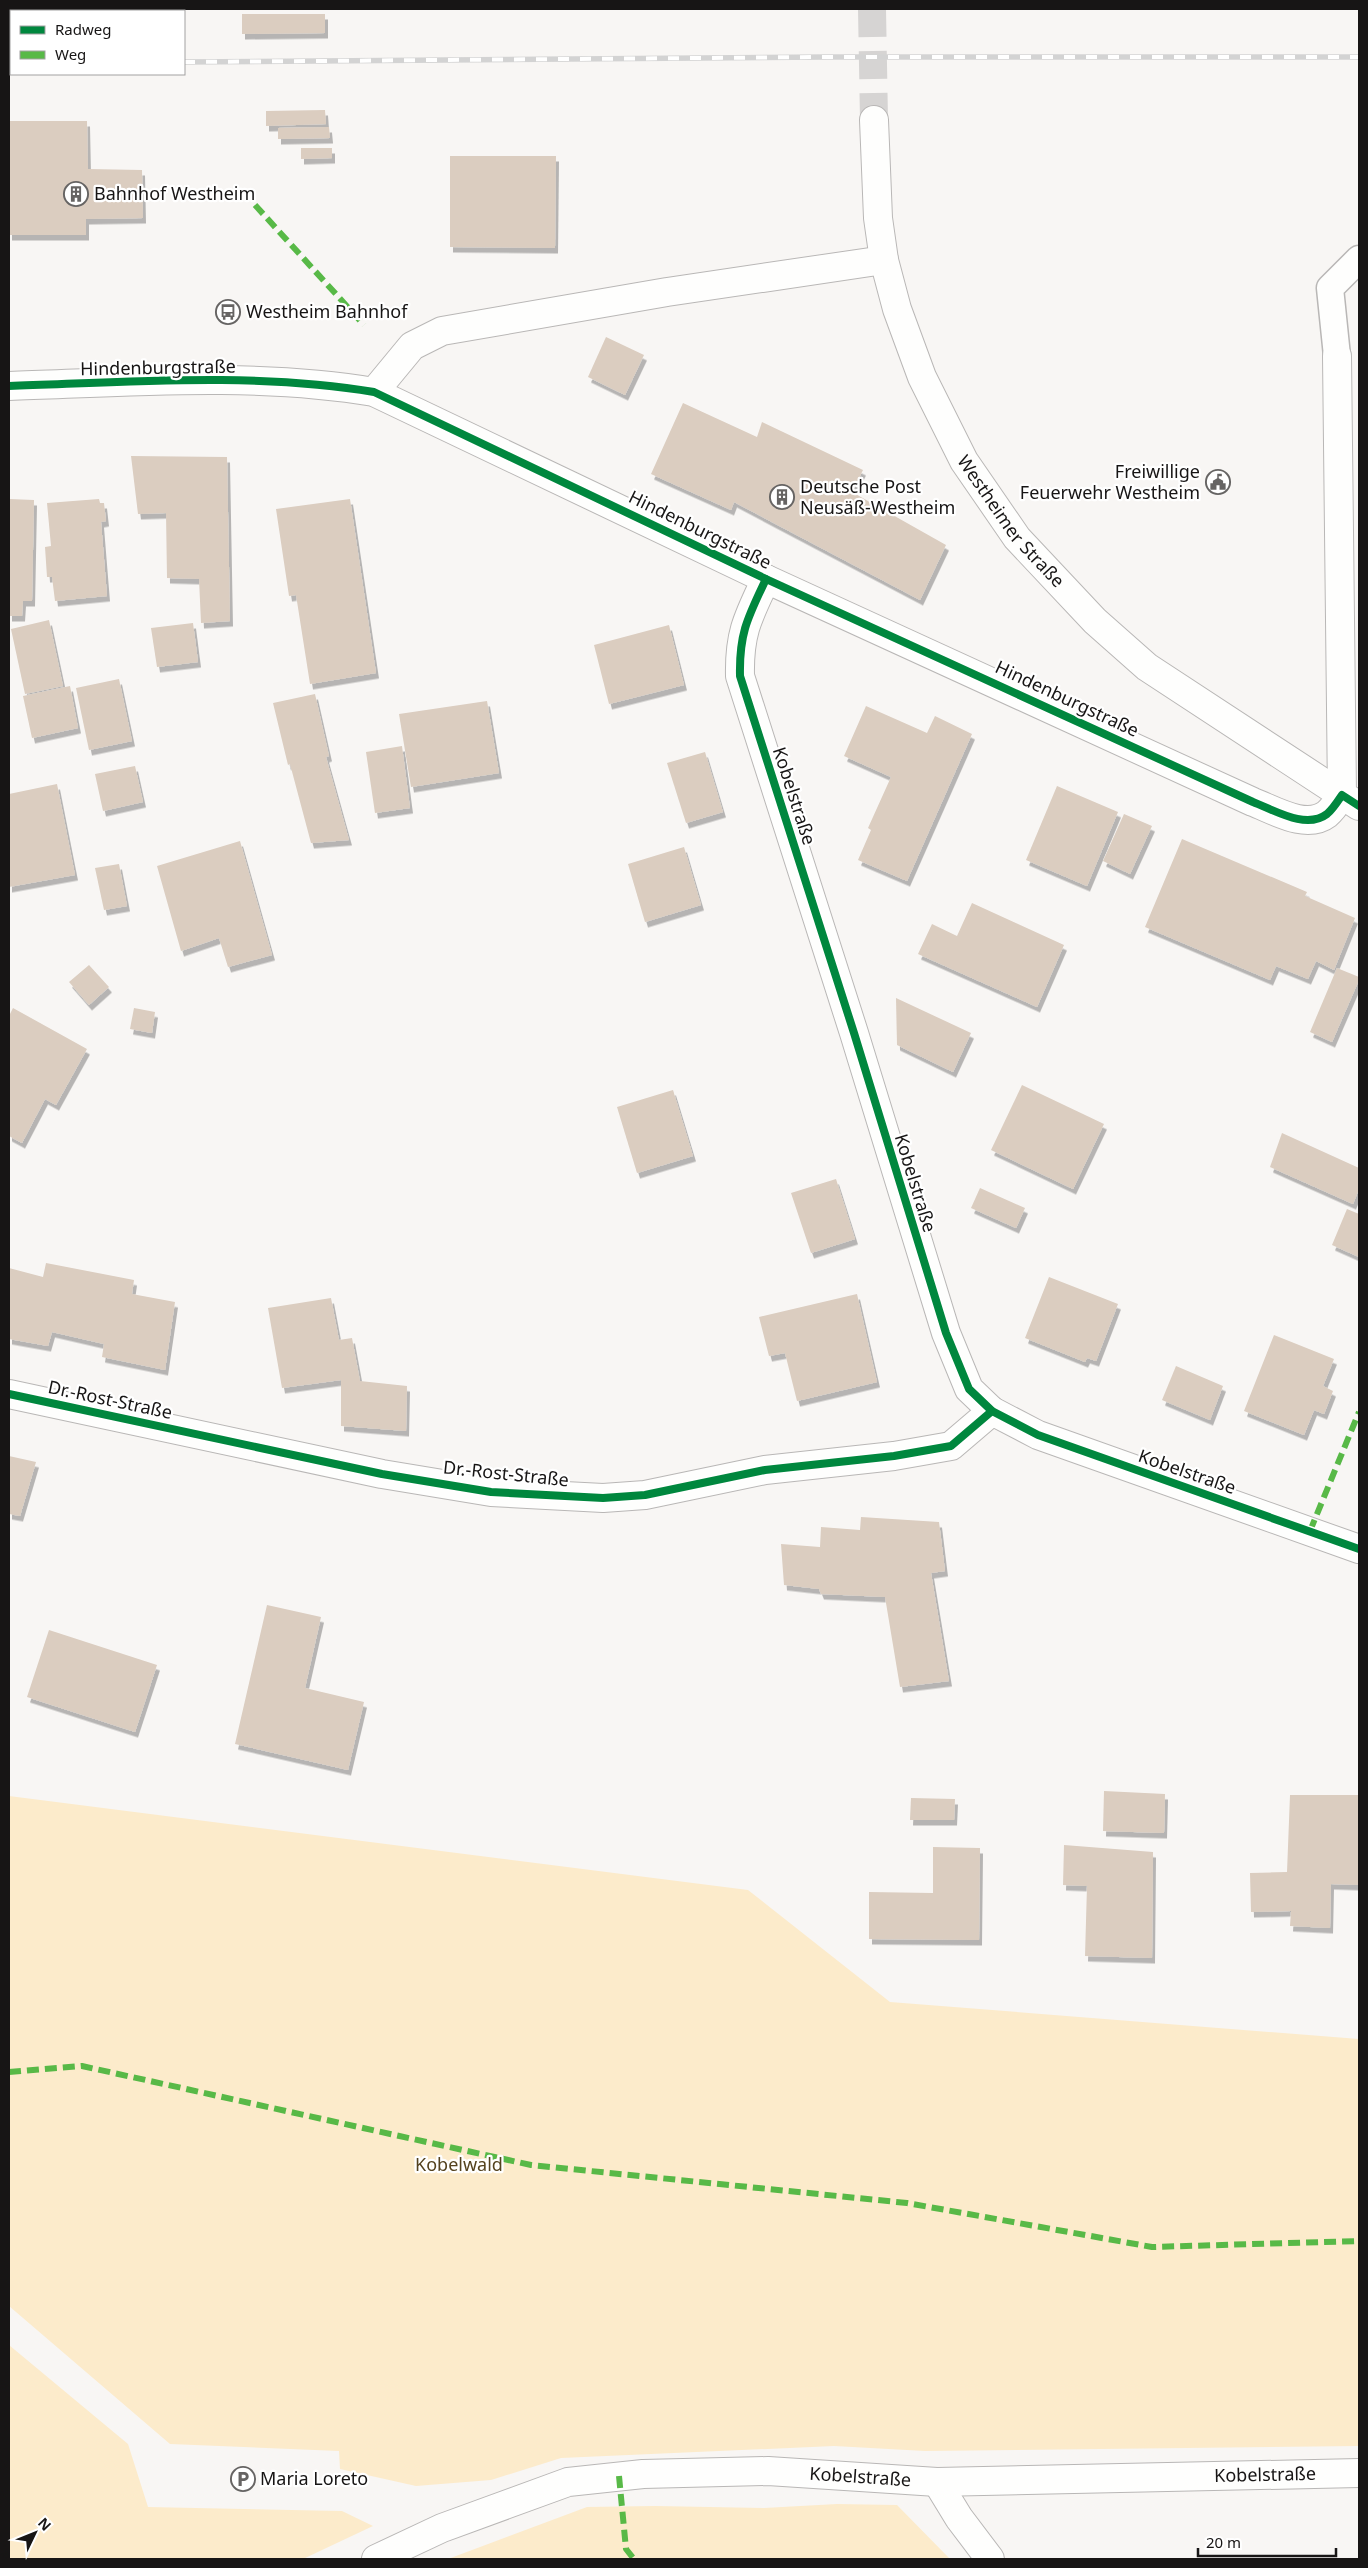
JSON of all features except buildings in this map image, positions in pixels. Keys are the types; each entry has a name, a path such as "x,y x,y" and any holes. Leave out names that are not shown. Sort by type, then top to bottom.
{"street":[{"name":"Westheimer Straße","path":"874,120 878,218 884,260 897,309 922,377 964,461 1017,538 1095,621 1147,667 1351,801"},
{"path":"374,392 412,346 442,331 667,292 884,260"},
{"path":"1337,356 1351,801"},
{"name":"Hindenburgstraße","path":"9,386 206,379 348,387 374,392 766,579 1253,802 1294,818 1312,821 1351,801"},
{"name":"Kobelstraße","path":"766,579 748,618 740,647 740,676 854,1033 946,1333 969,1389 992,1411 1038,1435 1359,1548"},
{"name":"Dr.-Rost-Straße","path":"9,1394 382,1474 492,1492 604,1498 645,1495 765,1470 894,1456 952,1446 992,1411"},
{"name":"Kobelstraße","path":"376,2559 442,2528 568,2482 642,2474 768,2471 937,2482 1359,2473"},
{"path":"937,2482 959,2518 990,2559"}],"lane":[{"path":"1337,356 1330,288 1359,259"}],"green space":[{"name":"Kobelwald","path":"9,1796 748,1890 890,2002 1359,2039 1359,2446 925,2451 834,2446 561,2458 491,2480 416,2486 340,2469 339,2451 170,2444 9,2306"},
{"path":"9,2345 128,2444 148,2507 342,2511 373,2526 303,2559 9,2559"},
{"path":"837,2504 897,2505 950,2559 448,2559 587,2507 764,2508"}],"tunnel":[{"path":"872,9 874,120"}],"railway":[{"path":"185,62 826,57 1359,57"}],"marked path":[{"path":"255,205 364,325"},
{"path":"1310,1531 1359,1412"},
{"path":"9,2072 82,2066 531,2165 907,2203 1152,2247 1359,2241"},
{"path":"619,2476 626,2549 634,2559"}],"cycle path":[{"path":"9,386 238,380 284,382 374,392 766,579 1253,802 1290,817 1310,820 1327,814 1342,795 1359,806"},
{"path":"766,579 754,604 743,636 740,676 854,1033 946,1333 969,1389 992,1411 1038,1435 1359,1549"},
{"path":"9,1394 382,1474 491,1492 603,1498 645,1495 765,1470 894,1456 951,1446 992,1411"}],"place":[{"name":"Bahnhof Westheim","path":"76,194"},
{"name":"Westheim Bahnhof","path":"228,312"},
{"name":"Freiwillige Feuerwehr Westheim","path":"1218,482"},
{"name":"Deutsche Post Neusäß-Westheim","path":"782,497"},
{"name":"Maria Loreto","path":"243,2479"}]}
